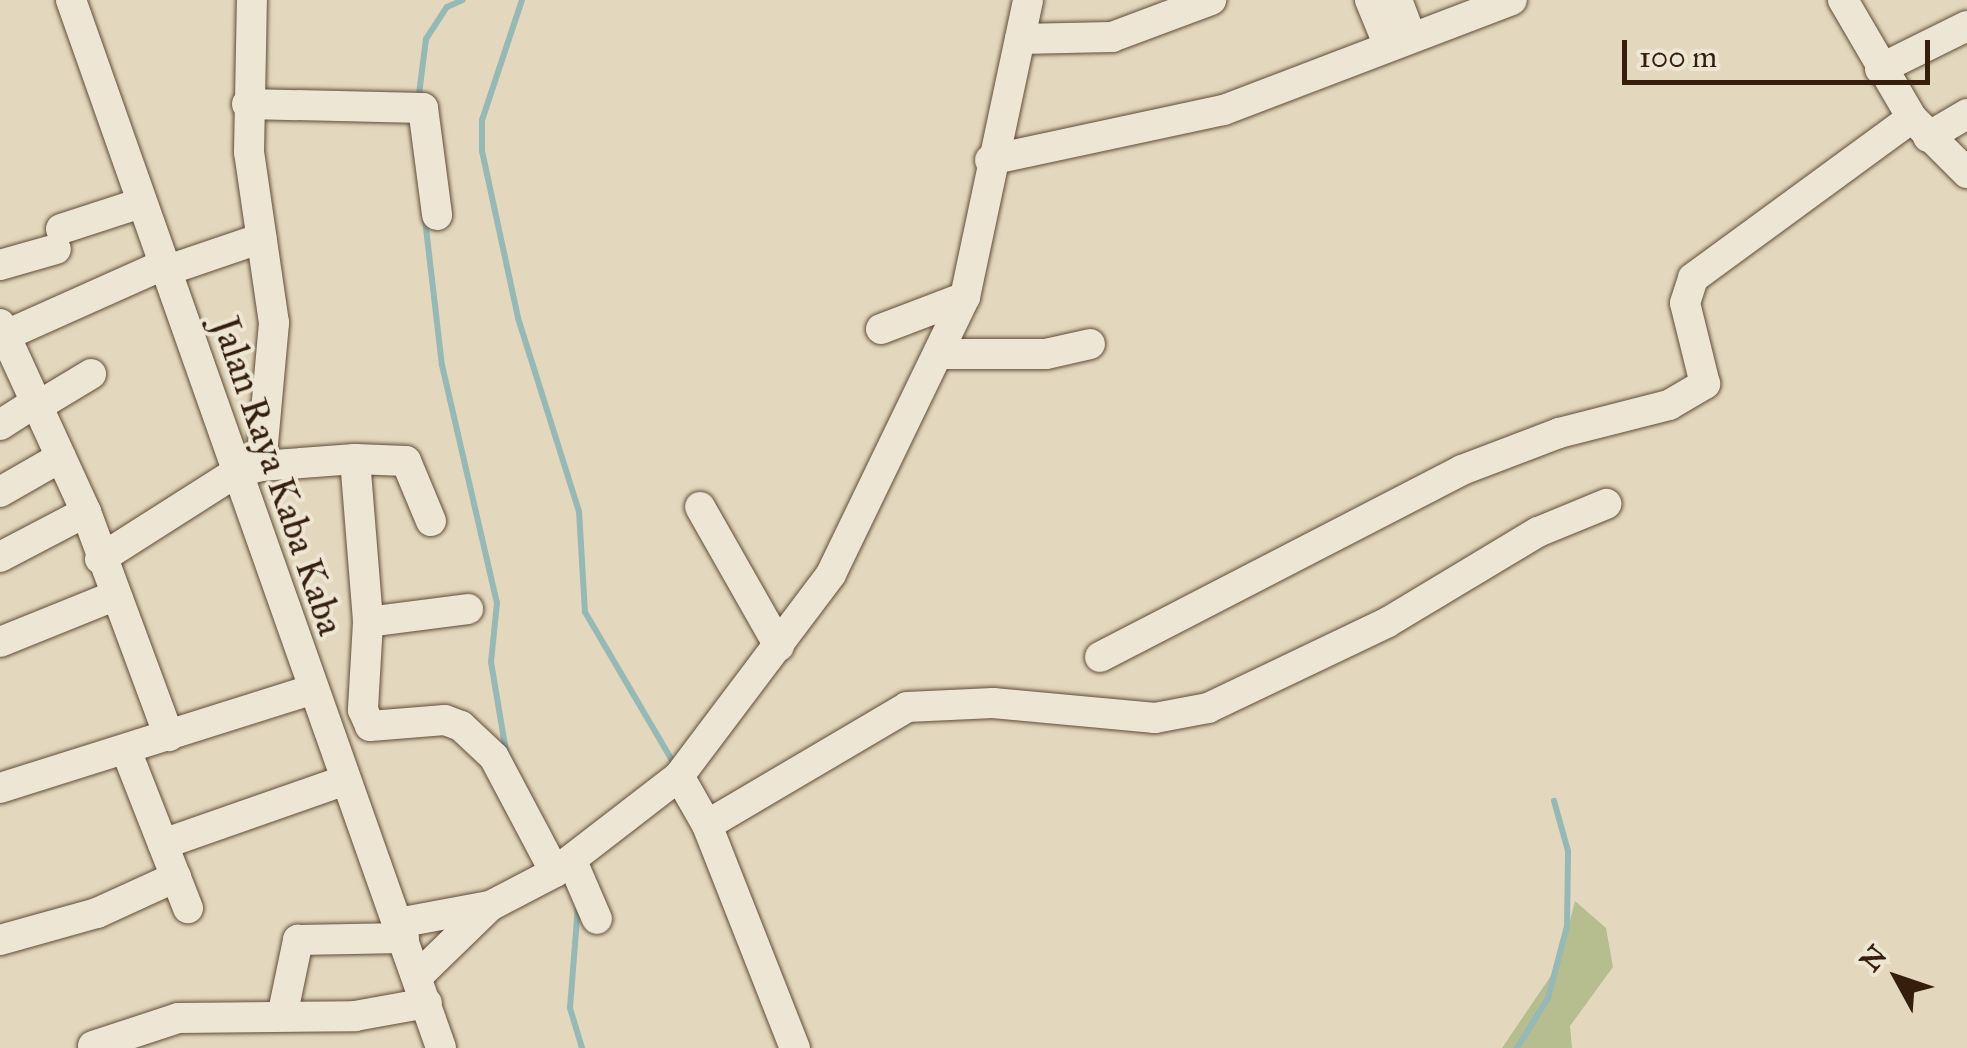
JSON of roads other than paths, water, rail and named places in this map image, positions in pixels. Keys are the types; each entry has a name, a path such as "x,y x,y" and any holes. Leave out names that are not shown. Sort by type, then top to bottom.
{"street":[{"name":"Jalan Raya Kaba Kaba","path":"71,0 164,268 248,469 310,690 423,989 441,1048"},
{"path":"248,469 274,323 248,104 252,0"},
{"path":"269,1021 298,940 401,931 490,906 563,867 689,775 831,574 943,354 964,297 990,160 1028,0"},
{"path":"1020,39 1112,38 1210,0"},
{"path":"1370,0 1400,42"},
{"path":"1397,0 1400,42"},
{"path":"990,160 1224,110 1512,0"},
{"path":"1842,0 1880,70 1920,128 1967,173"},
{"path":"1880,70 1967,26"},
{"path":"248,104 416,108 437,215"},
{"path":"1100,657 1462,470 1560,433 1668,404 1705,384 1684,303 1693,278 1920,128 1967,114"},
{"path":"0,265 142,204"},
{"path":"169,736 100,559 86,512 4,340 164,268 262,238"},
{"path":"880,329 964,297"},
{"path":"943,354 1046,354 1090,344"},
{"path":"0,425 91,374"},
{"path":"0,492 61,456"},
{"path":"355,459 368,622 363,710 378,731 446,720 479,740 597,919"},
{"path":"100,559 248,469 355,459 406,461 431,521"},
{"path":"708,825 908,706 993,703 1156,718 1208,708 1388,622 1538,532 1606,504"},
{"path":"700,506 779,646"},
{"path":"0,557 86,512"},
{"path":"0,642 114,596"},
{"path":"368,622 468,609"},
{"path":"0,788 310,690"},
{"path":"322,721 363,710"},
{"path":"126,750 188,908"},
{"path":"689,775 795,1048"},
{"path":"163,844 344,780"},
{"path":"0,940 83,916 176,877"},
{"path":"94,1046 178,1018 269,1021 355,1016 423,989 490,906"}],"waterway":[{"path":"418,102 426,39 447,7 463,0"},
{"path":"522,0 482,120 482,151 518,318 579,511 585,612 674,764"},
{"path":"425,219 442,365 497,603 491,662 506,752"},
{"path":"1517,1048 1548,998 1567,926 1568,851 1554,801"},
{"path":"578,906 570,1008 582,1048"}]}
